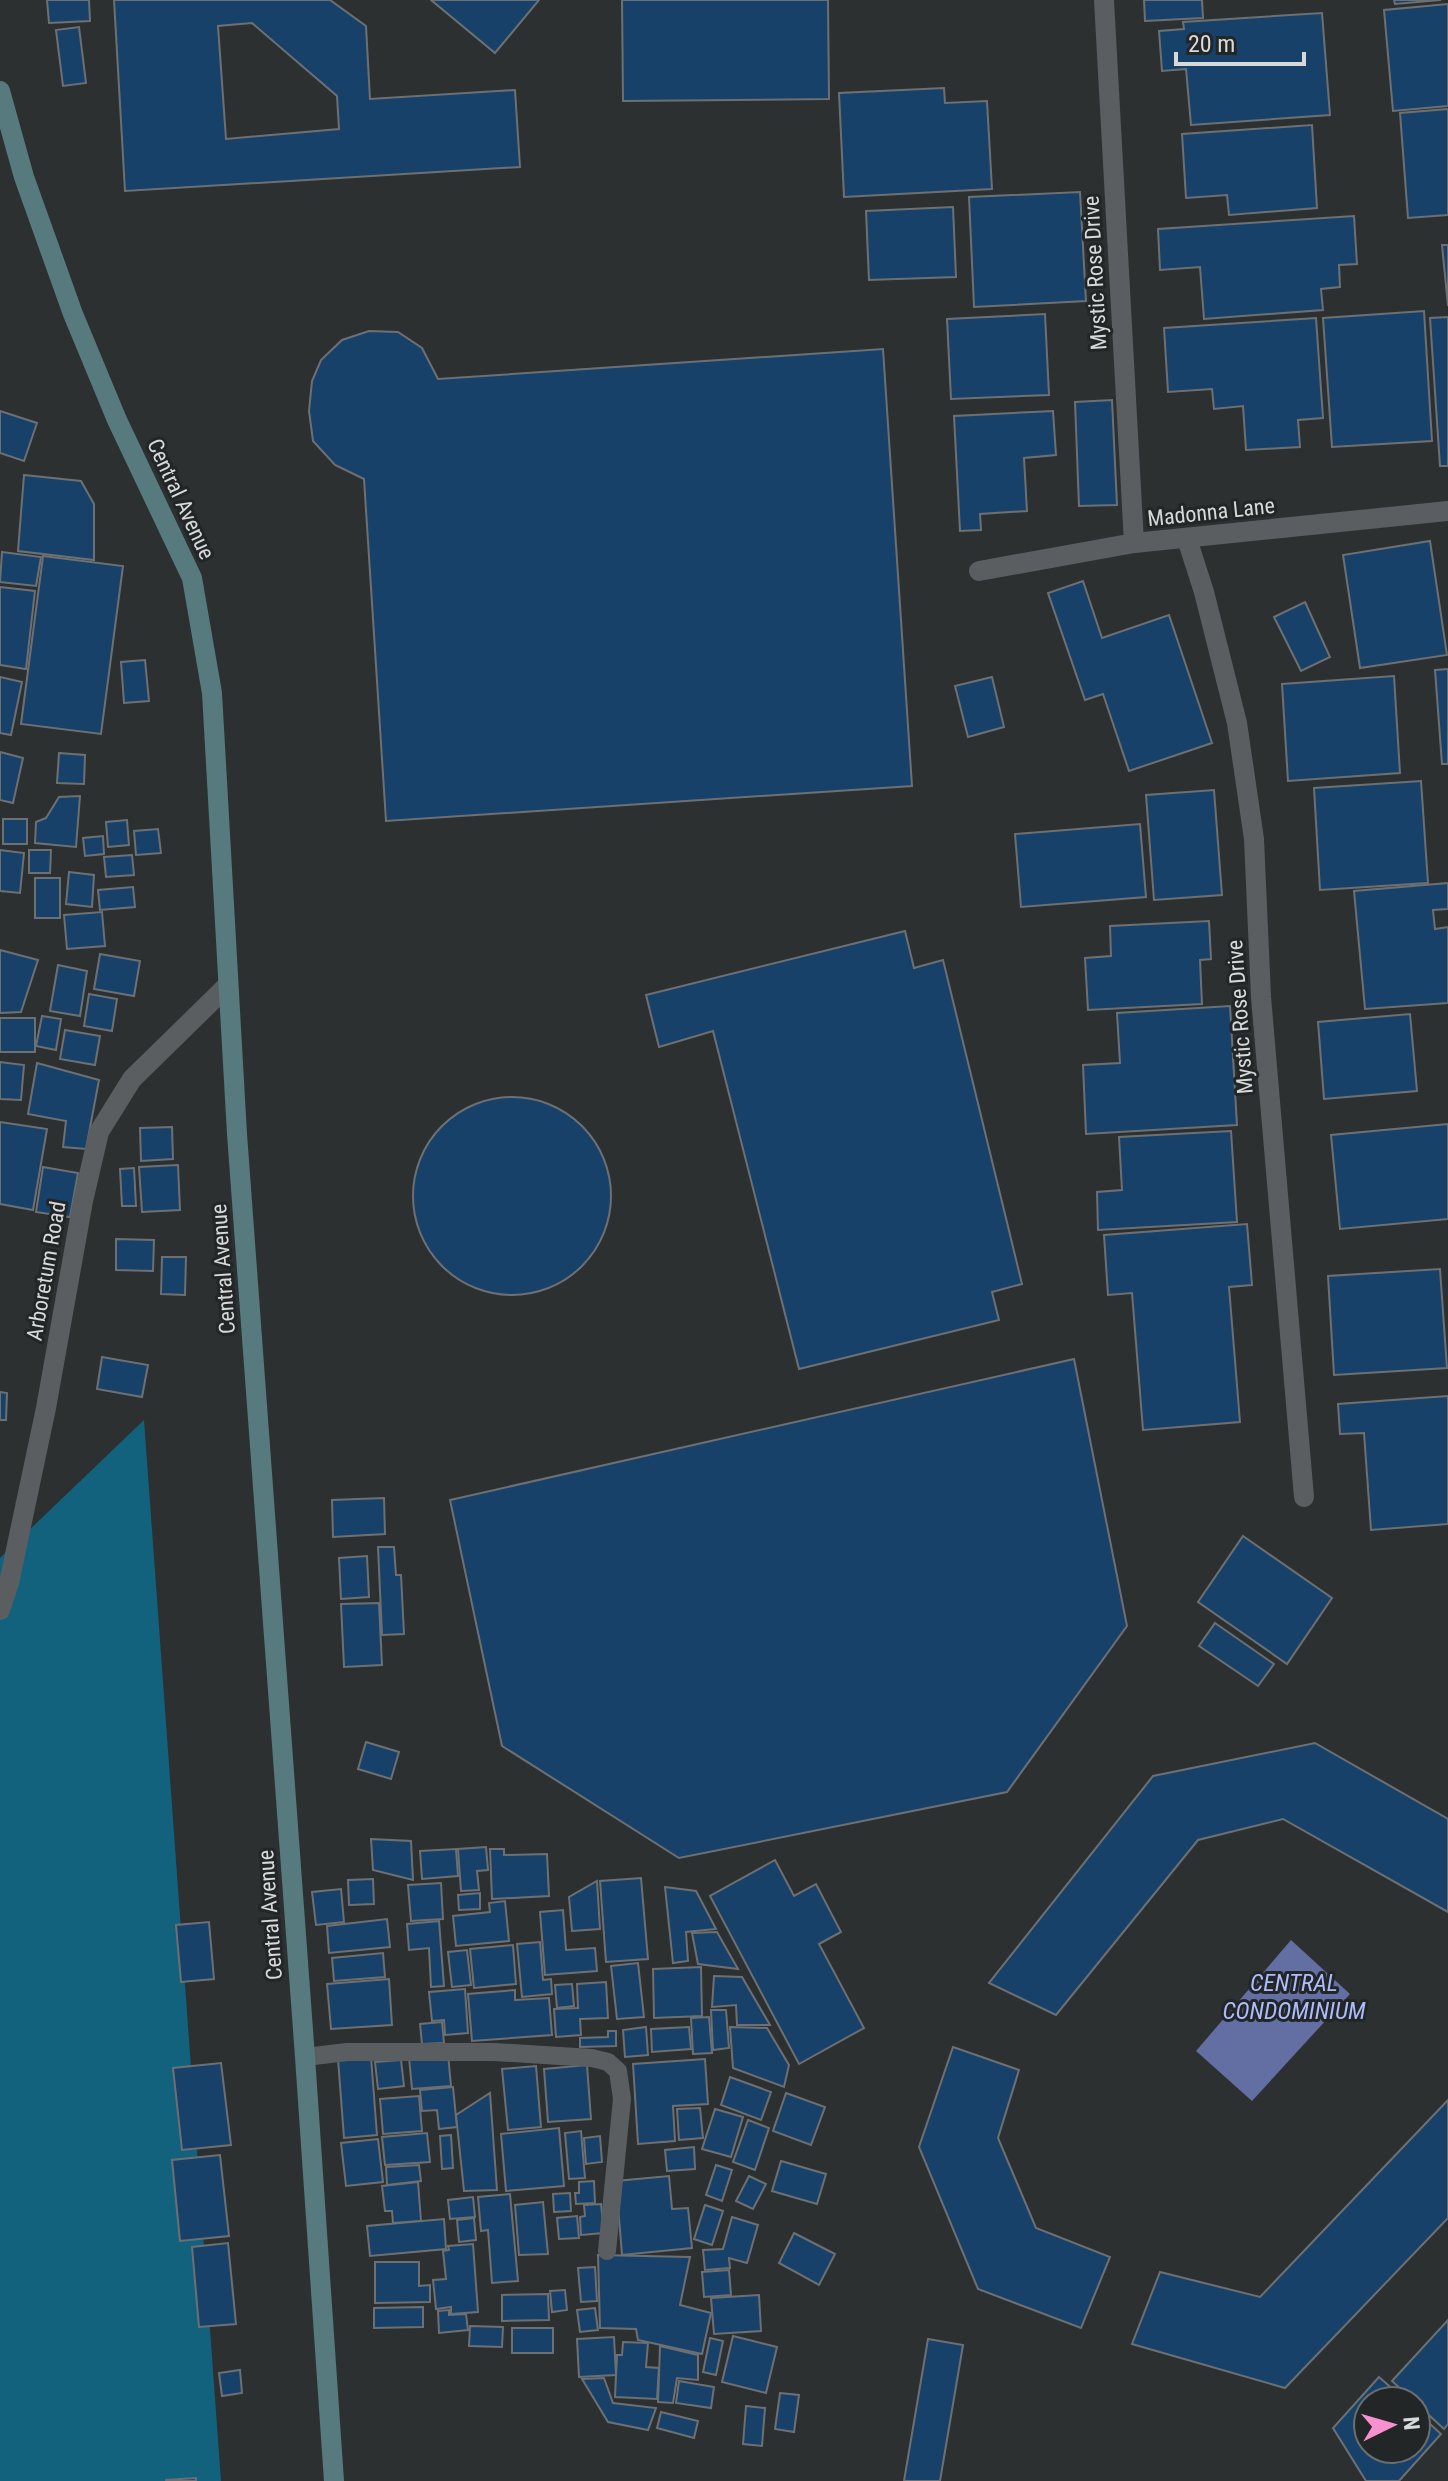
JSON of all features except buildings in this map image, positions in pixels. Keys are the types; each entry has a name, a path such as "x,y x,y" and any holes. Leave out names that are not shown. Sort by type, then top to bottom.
{"main road":[{"name":"Central Avenue","path":"0,91 24,177 73,314 117,420 192,578 212,693 227,986 334,2481"}],"street":[{"name":"Mystic Rose Drive","path":"1104,0 1134,543"},
{"name":"Madonna Lane","path":"979,571 1134,543 1448,511"},
{"name":"Mystic Rose Drive","path":"1187,539 1237,723 1254,839 1261,997 1304,1497"},
{"name":"Arboretum Road","path":"0,1610 9,1583 43,1423 83,1201 99,1132 132,1079 227,986"}],"lane":[{"path":"305,2057 347,2052 494,2052 592,2058 608,2062 618,2071 622,2099 607,2251"}],"shaded area":[{"path":"144,1420 221,2481 0,2481 0,1558"}],"water":[{"name":"CENTRAL CONDOMINIUM","path":"1291,1940 1350,1994 1252,2101 1196,2051"}]}
